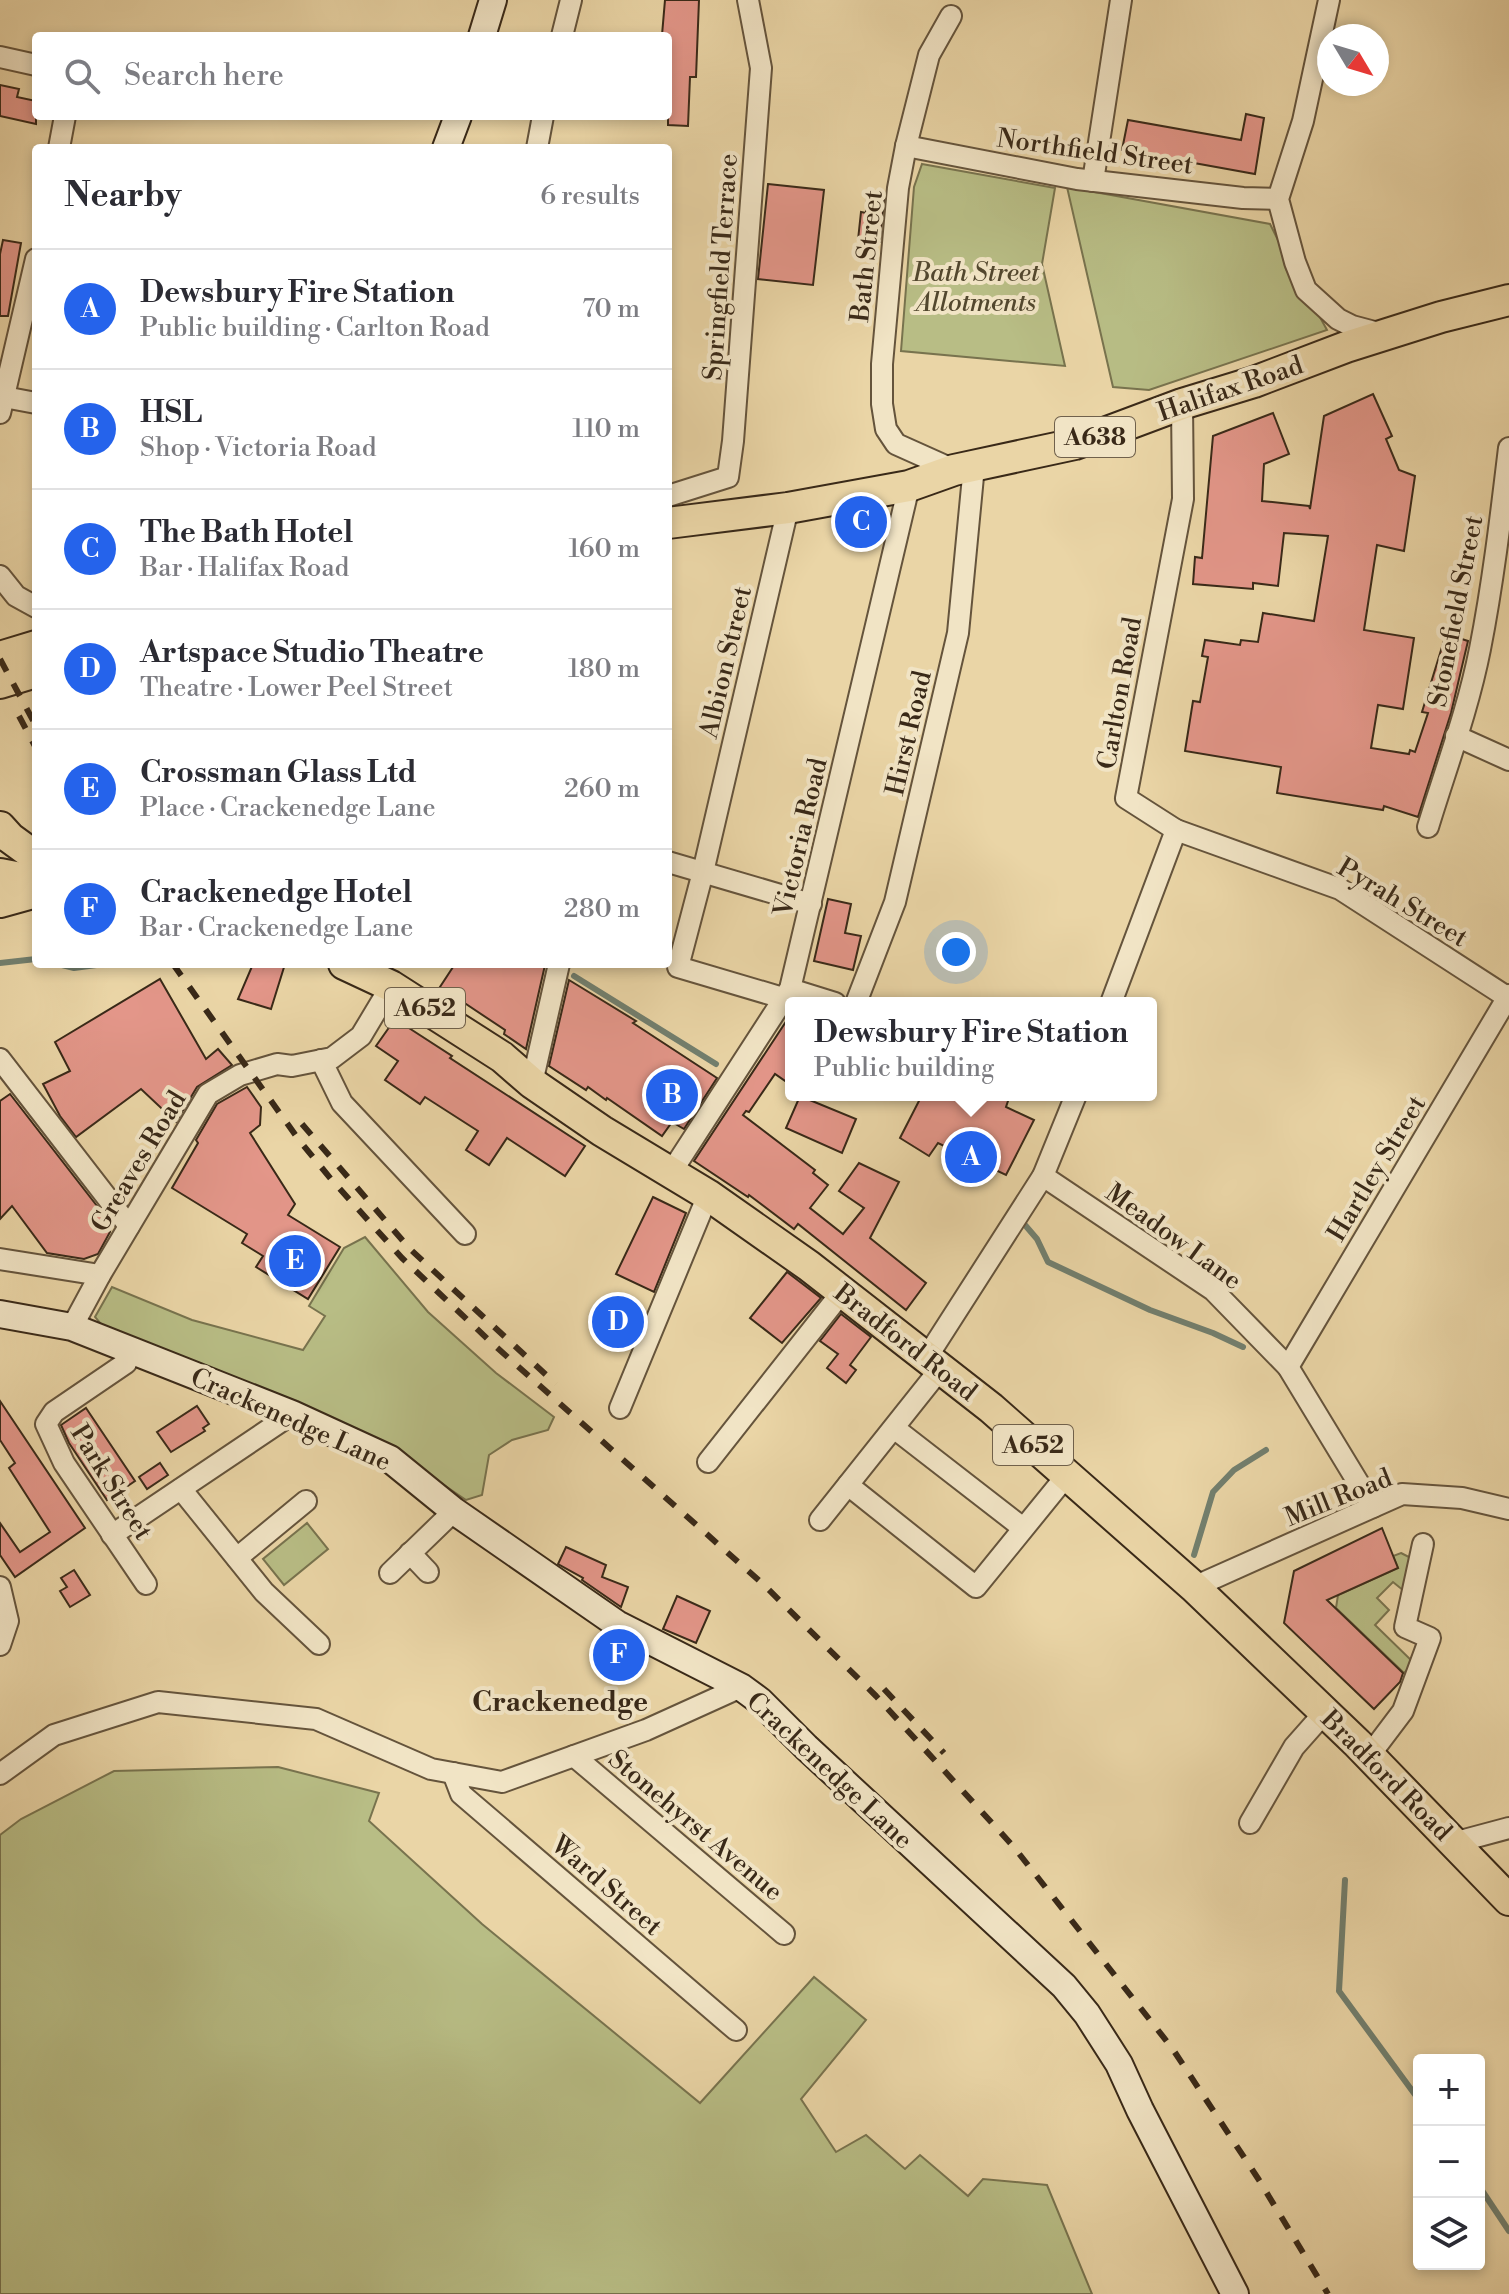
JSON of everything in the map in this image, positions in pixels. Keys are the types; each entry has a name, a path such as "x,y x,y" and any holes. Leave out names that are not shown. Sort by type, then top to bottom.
{"main road":[{"name":"Halifax Road","path":"672,522 788,508 909,486 964,468 1075,444 1346,347 1441,317 1509,300"},
{"path":"0,657 32,647"},
{"path":"0,683 32,673"},
{"path":"0,827 32,854"},
{"path":"0,852 32,863"},
{"path":"0,874 32,880"},
{"path":"0,902 32,893"},
{"name":"Bradford Road","path":"353,968 391,986 502,1057 532,1083 602,1131 708,1195 842,1292 991,1408 1194,1587 1325,1712 1509,1900"}],"street":[{"path":"483,32 493,0"},
{"path":"563,32 571,0"},
{"name":"Springfield Terrace","path":"672,495 728,477 761,68 748,0"},
{"path":"1093,181 1121,0"},
{"path":"1329,0 1303,121 1278,199 1306,290 1338,319 1386,335"},
{"name":"Bath Street","path":"951,16 929,55 898,188 882,364 882,404 886,429 896,444 964,468"},
{"path":"0,57 32,64"},
{"path":"60,144 64,120"},
{"path":"448,144 456,120"},
{"path":"538,144 542,120"},
{"name":"Northfield Street","path":"906,146 1093,181 1278,199"},
{"path":"32,276 2,405 32,403"},
{"name":"Carlton Road","path":"1176,830 1126,798 1183,499 1182,404"},
{"name":"Stonefield Street","path":"1428,827 1480,649 1503,551 1509,448"},
{"name":"Hirst Road","path":"858,997 895,902 958,633 964,468"},
{"name":"Victoria Road","path":"672,1171 786,994 811,904 909,486"},
{"name":"Albion Street","path":"786,994 678,967 788,508"},
{"path":"0,576 16,596 32,605"},
{"path":"1456,736 1509,760"},
{"path":"1113,997 1176,830"},
{"name":"Pyrah Street","path":"1176,830 1340,889 1508,996"},
{"path":"672,863 811,904"},
{"path":"532,1083 558,968"},
{"name":"Greaves Road","path":"72,1327 208,1094 240,1075 277,1064 292,1066 332,1058 361,1036 391,986"},
{"path":"786,994 802,997"},
{"name":"Hartley Street","path":"1288,1367 1508,996"},
{"path":"0,1059 129,1226"},
{"path":"321,1060 342,1103 465,1234"},
{"path":"820,1520 894,1428 934,1363 1043,1176 1074,1101"},
{"name":"Meadow Lane","path":"1043,1176 1213,1290 1288,1367 1373,1507"},
{"path":"620,1408 708,1195"},
{"path":"0,1259 100,1275"},
{"path":"708,1462 842,1292"},
{"name":"Crackenedge Lane","path":"0,1314 72,1327 292,1414 390,1459 454,1511 617,1624 741,1687 760,1701 1064,1986 1087,2014 1119,2064 1235,2294"},
{"name":"Park Street","path":"127,1348 126,1363 54,1412 46,1424 64,1463 146,1584"},
{"path":"112,1535 292,1414"},
{"path":"894,1428 1023,1528"},
{"path":"848,1485 976,1587 1067,1475"},
{"path":"181,1489 264,1592 319,1644"},
{"name":"Mill Road","path":"1194,1587 1402,1494 1462,1498 1509,1509"},
{"path":"237,1558 306,1501"},
{"path":"390,1573 454,1511"},
{"path":"1369,1756 1403,1711 1430,1638 1405,1627 1423,1544"},
{"path":"410,1553 428,1572"},
{"path":"0,1587 8,1621 0,1645"},
{"path":"0,1774 54,1735 158,1702 316,1719 431,1769 502,1782 646,1730 741,1687"},
{"path":"1250,1823 1294,1747 1325,1712"},
{"name":"Stonehyrst Avenue","path":"574,1756 784,1934"},
{"name":"Ward Street","path":"453,1773 461,1794 736,2030"},
{"path":"1453,1843 1509,1828"}],"green space":[{"name":"Bath Street Allotments","path":"922,164 1055,188 1042,264 1065,366 901,351 914,187"},
{"path":"1067,187 1270,224 1279,242 1286,269 1327,330 1149,390 1113,387"},
{"path":"365,1237 428,1312 496,1373 554,1417 548,1430 512,1440 489,1455 482,1495 466,1500 407,1460 106,1330 95,1317 112,1287 192,1320 303,1350 325,1316 309,1306 344,1248"},
{"path":"307,1523 328,1549 284,1585 263,1559"},
{"path":"1401,1553 1411,1558 1404,1591 1393,1582 1377,1598 1389,1610 1375,1625 1414,1663 1404,1673 1336,1608 1338,1595 1398,1568 1393,1556"},
{"path":"278,1767 379,1793 369,1821 482,1924 700,2103 814,1977 866,2020 801,2099 836,2152 866,2135 905,2169 920,2155 968,2196 983,2179 1047,2185 1092,2294 0,2294 0,1835 21,1819 114,1771"}],"building":[{"path":"665,0 699,0 696,77 690,77 688,126 668,125 668,120 672,120 672,32 662,32"},
{"path":"0,85 19,89 17,97 32,100 32,120 36,120 36,124 0,116"},
{"path":"1246,114 1264,118 1255,174 1122,150 1128,120 1241,140"},
{"path":"768,184 824,190 813,285 758,279"},
{"path":"867,198 884,200 880,242 858,240 861,212 866,213"},
{"path":"3,240 21,243 8,316 0,316 0,254"},
{"path":"1373,394 1392,436 1386,439 1399,470 1415,476 1404,551 1377,545 1364,630 1414,638 1403,709 1378,705 1371,748 1409,754 1410,750 1415,752 1428,713 1422,712 1446,634 1468,641 1451,713 1418,817 1384,806 1383,810 1277,793 1281,767 1185,751 1193,701 1200,702 1208,657 1202,656 1205,640 1240,645 1241,640 1258,642 1263,613 1314,621 1328,536 1284,533 1278,586 1253,583 1253,589 1193,584 1195,557 1202,558 1213,436 1273,413 1289,454 1264,464 1262,501 1309,506 1310,509 1324,416"},
{"path":"885,509 886,525 838,537 834,520"},
{"path":"828,899 851,904 845,933 861,936 853,970 814,961"},
{"path":"251,968 284,968 271,1009 238,999"},
{"path":"452,968 544,968 526,1049 504,1034 505,1030 460,1000 457,1003 438,990"},
{"path":"160,979 206,1059 218,1049 232,1065 197,1087 176,1122 141,1089 76,1137 60,1116 43,1084 70,1071 55,1042"},
{"path":"569,980 636,1021 633,1023 717,1078 684,1129 672,1122 662,1136 607,1098 588,1087 586,1090 549,1066"},
{"path":"395,1019 585,1146 565,1176 507,1138 489,1165 466,1150 478,1131 425,1097 420,1104 385,1080 398,1061 376,1046"},
{"path":"785,1023 785,1081 775,1074 749,1112 743,1115 815,1170 813,1173 828,1185 810,1208 843,1234 864,1208 839,1191 859,1163 899,1182 870,1238 926,1283 906,1310 798,1224 794,1229 749,1195 694,1161"},
{"path":"247,1087 261,1107 260,1125 250,1133 295,1204 288,1215 340,1247 308,1299 256,1267 263,1256 242,1243 247,1234 172,1188 217,1104"},
{"path":"10,1094 111,1224 98,1254 84,1259 47,1253 12,1206 0,1219 0,1101"},
{"path":"798,1101 812,1101 856,1119 842,1153 786,1128"},
{"path":"919,1101 1008,1101 1006,1107 1034,1120 1006,1175 938,1143 929,1156 900,1138"},
{"path":"653,1197 686,1213 654,1292 616,1274"},
{"path":"787,1272 821,1298 782,1343 750,1318"},
{"path":"841,1314 871,1337 850,1365 856,1370 846,1383 827,1368 838,1354 820,1341"},
{"path":"0,1401 85,1528 15,1577 0,1555 0,1523 20,1552 50,1532 9,1468 15,1463 0,1440"},
{"path":"197,1406 209,1424 203,1428 205,1431 171,1452 157,1432"},
{"path":"86,1408 135,1481 107,1500 69,1443 61,1425"},
{"path":"160,1463 168,1475 147,1489 139,1477"},
{"path":"1382,1528 1398,1568 1327,1600 1403,1673 1400,1682 1374,1709 1284,1623 1294,1571"},
{"path":"566,1547 606,1565 602,1577 628,1587 621,1607 583,1578 558,1564"},
{"path":"74,1570 90,1595 70,1607 60,1591 67,1587 61,1578"},
{"path":"677,1596 710,1611 696,1643 663,1629"},
{"path":"609,1638 638,1653 632,1666 619,1659 615,1670 597,1661"}],"waterway":[{"path":"0,963 32,959"},
{"path":"574,976 716,1064"},
{"path":"1025,1225 1037,1239 1048,1262 1150,1310 1243,1347"},
{"path":"1194,1555 1213,1492 1234,1470 1266,1450"},
{"path":"1345,1880 1339,1991 1413,2092"},
{"path":"1485,2195 1509,2231"}],"railway":[{"path":"0,659 32,719"},
{"path":"19,716 32,740"},
{"path":"176,968 299,1140 402,1258 494,1345 764,1585 876,1696 1013,1846 1172,2048 1259,2180 1328,2294"},
{"path":"302,1124 410,1249 556,1384"},
{"path":"884,1689 944,1753"}],"place":[{"name":"The Bath Hotel","path":"861,522"},
{"name":"HSL","path":"672,1095"},
{"name":"Dewsbury Fire Station","path":"971,1157"},
{"name":"Crossman Glass Ltd","path":"295,1261"},
{"name":"Artspace Studio Theatre","path":"618,1322"},
{"name":"Crackenedge Hotel","path":"619,1655"}],"district":[{"name":"Crackenedge","path":"560,1701"}]}
